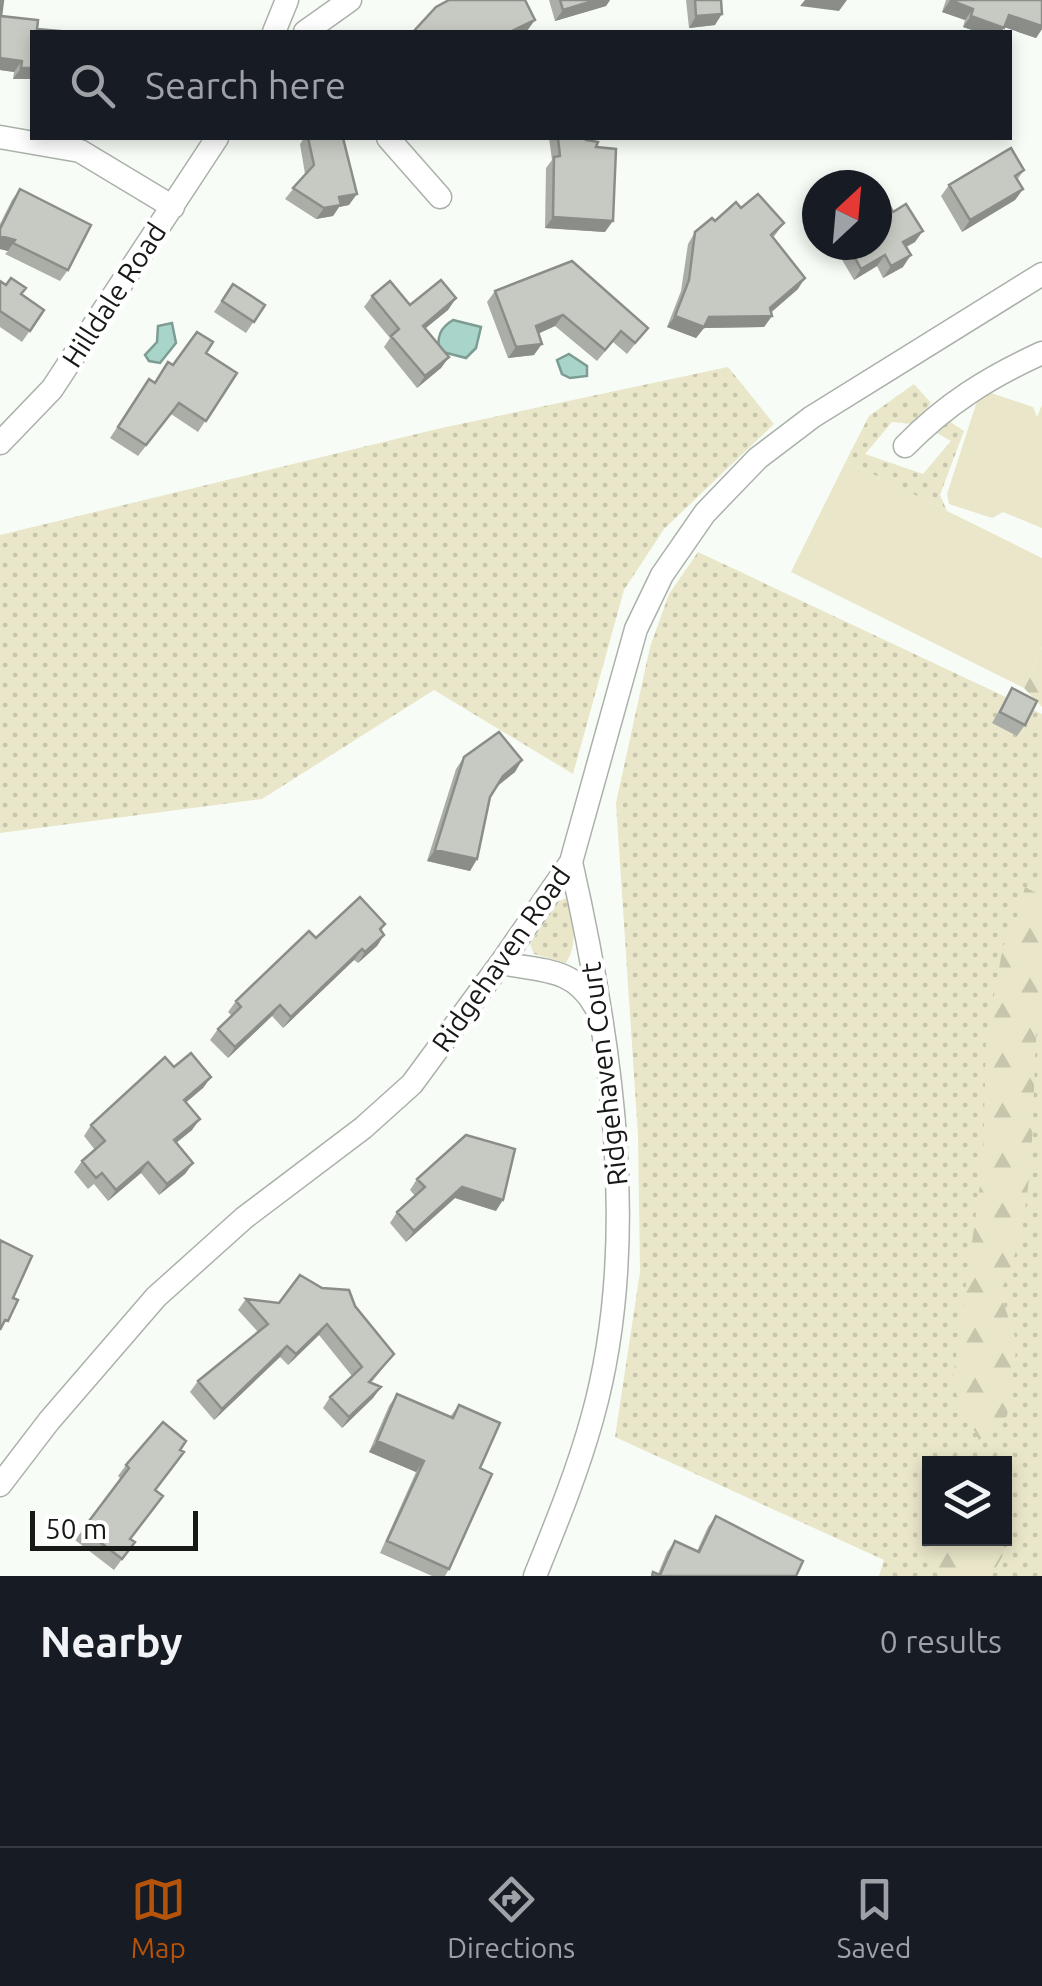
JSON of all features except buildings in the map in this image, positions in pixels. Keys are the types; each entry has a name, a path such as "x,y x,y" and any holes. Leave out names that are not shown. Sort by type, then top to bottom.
{"street":[{"path":"275,30 287,0"},
{"path":"308,30 350,0"},
{"path":"0,137 80,151 173,206"},
{"name":"Hilldale Road","path":"0,443 52,390 216,140"},
{"path":"390,140 440,198"},
{"name":"Ridgehaven Road","path":"0,1485 49,1421 156,1297 244,1218 363,1128 412,1084 501,964 571,862 636,629 662,575 705,513 758,458 812,417 1042,274"},
{"path":"906,446 940,410 998,374 1042,354"},
{"name":"Ridgehaven Court","path":"534,1576 568,1496 593,1417 615,1295 620,1181 597,1010 571,862"},
{"path":"501,964 566,975 586,990 597,1010"}],"green space":[{"path":"728,367 774,424 664,529 624,590 573,774 434,690 262,799 0,833 0,535 437,429"},
{"path":"914,384 931,403 914,424 892,422 865,454 923,474 951,441 935,432 946,419 964,431 940,495 947,511 846,461 869,416"},
{"path":"988,392 1033,407 1037,417 1042,405 1042,528 1003,512 992,518 949,504 947,494 978,398"},
{"path":"846,461 1042,558 1042,647 1024,688 791,572"},
{"path":"698,552 1042,714 1042,1576 879,1576 884,1560 615,1437 640,1272 638,1135 616,803 650,647 669,594"},
{"path":"1042,647 1042,707 1024,688"},
{"path":"1025,887 1042,896 1032,1148 1019,1237 1000,1293 1017,1343 1007,1416 979,1440 952,1385 983,1164 986,1040 1003,946 1014,929"},
{"path":"567,898 573,939 566,963 534,954 530,944 559,901"},
{"path":"929,1546 1003,1546 1002,1557 991,1576 949,1576 926,1560"}],"water":[{"path":"453,320 481,327 476,348 466,358 439,351 440,333"},
{"path":"172,323 176,343 160,363 149,361 145,355 157,342 158,326"},
{"path":"569,354 587,366 587,376 570,378 562,374 557,360"}]}
